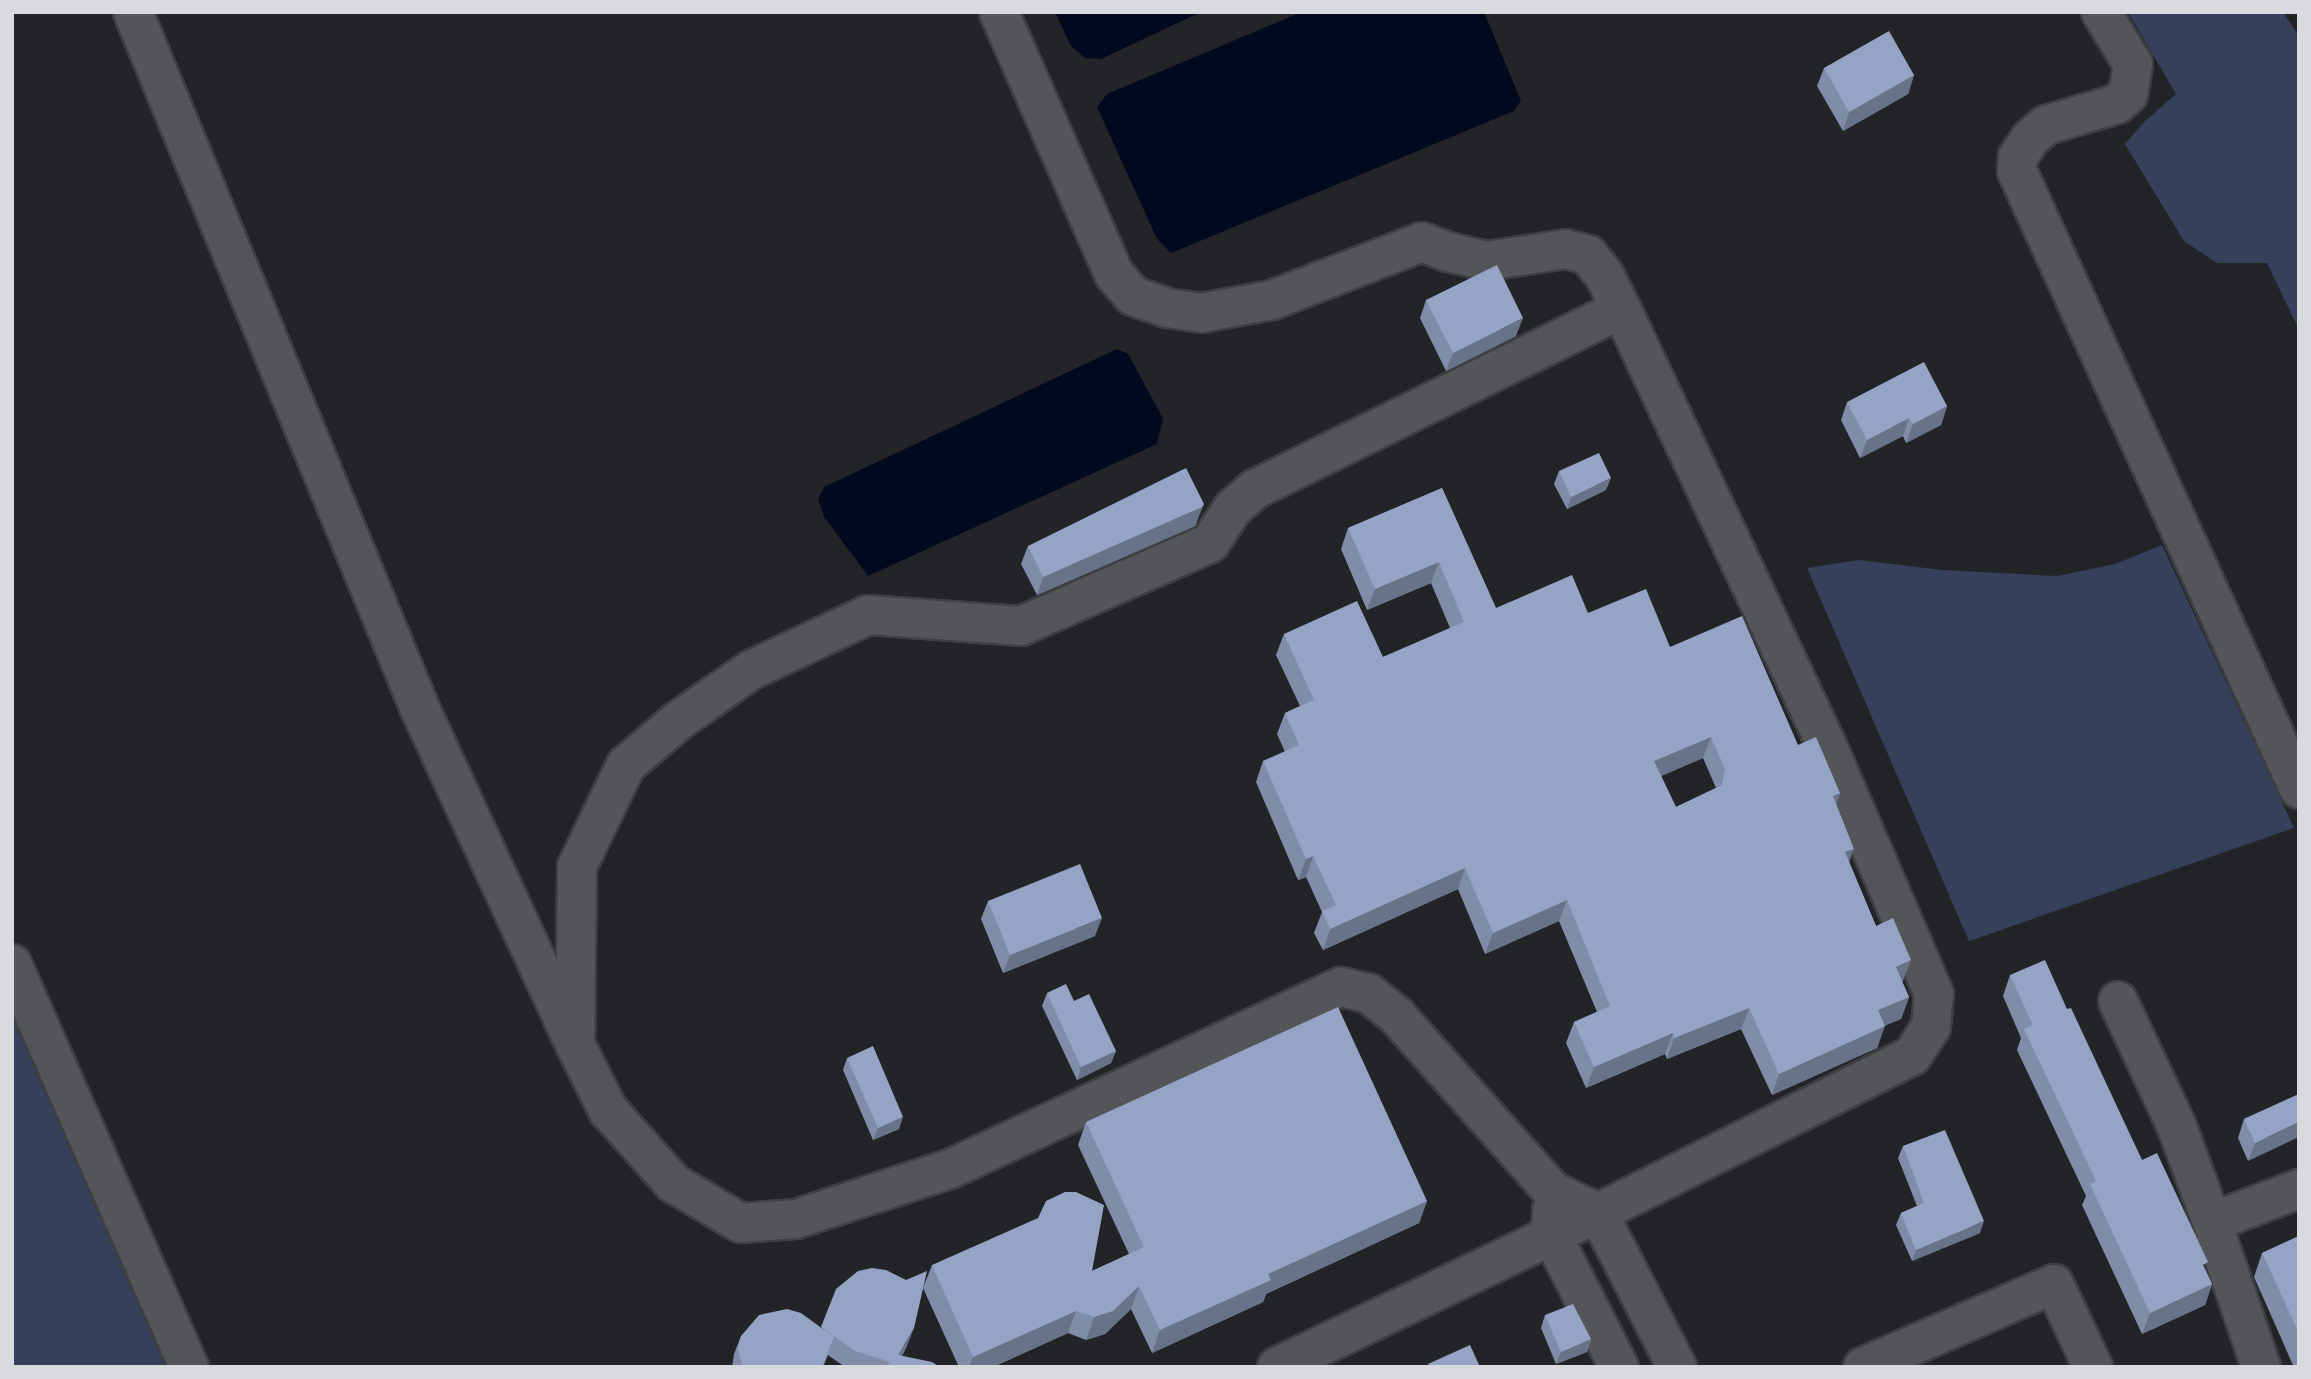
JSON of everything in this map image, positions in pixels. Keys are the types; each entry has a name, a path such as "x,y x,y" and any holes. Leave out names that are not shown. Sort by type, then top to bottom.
{"street":[{"path":"133,12 421,711 608,1110 673,1183 741,1223 796,1219 950,1169 1341,987 1368,993 1396,1016 1552,1191 1598,1213 1677,1367"},
{"path":"999,12 1114,274 1133,296 1167,308 1201,313 1272,300 1422,242 1448,253 1487,261 1566,248 1588,255 1604,275 1621,309 1827,746 1934,994 1931,1027 1912,1056 1598,1213 1277,1367"},
{"path":"2101,12 2133,64 2128,94 2117,104 2046,125 2030,139 2018,157 2017,170 2299,789"},
{"path":"575,1044 577,867 626,765 678,721 751,670 869,615 1021,626 1210,543 1233,508 1255,489 1621,309"},
{"path":"12,964 189,1367"},
{"path":"2118,1001 2177,1127 2212,1222 2280,1366"},
{"path":"2212,1222 2299,1189"},
{"path":"1552,1191 1551,1234 1619,1367"},
{"path":"1863,1367 2054,1284 2093,1367"}],"shaded area":[{"path":"1055,12 1201,12 1101,59 1085,58 1071,46"},
{"path":"1302,12 1484,12 1521,101 1514,111 1171,253 1157,239 1097,107 1107,94"},
{"path":"2128,12 2283,12 2299,36 2299,330 2267,263 2217,263 2184,241 2125,144 2144,122 2176,94"},
{"path":"1117,349 1128,354 1163,418 1157,444 868,576 824,517 818,499 824,487"},
{"path":"2162,545 2294,828 1969,941 1807,568 1859,560 1942,570 2057,576 2115,564"},
{"path":"12,1005 167,1367 12,1367"}],"building":[{"path":"1889,31 1914,75 1849,112 1824,68"},
{"path":"1497,265 1523,318 1453,353 1426,300"},
{"path":"1924,362 1947,406 1913,424 1909,418 1867,440 1847,402"},
{"path":"1599,453 1611,478 1571,497 1559,471"},
{"path":"1186,468 1204,504 1202,507 1043,577 1028,546"},
{"path":"1442,488 1496,608 1572,575 1588,613 1646,589 1670,647 1742,616 1798,745 1816,737 1840,793 1833,796 1854,849 1845,852 1876,926 1893,918 1911,960 1896,967 1909,997 1878,1010 1885,1026 1779,1074 1749,1008 1674,1038 1673,1033 1594,1067 1574,1022 1610,1006 1567,900 1493,933 1465,868 1330,929 1322,911 1336,905 1313,856 1306,859 1263,761 1299,745 1285,713 1314,700 1284,634 1357,601 1383,657 1464,622 1439,562 1375,589 1348,528","holes":["1711,737 1725,769 1722,785 1676,807 1654,761"]},
{"path":"1080,864 1102,918 1010,955 988,901"},
{"path":"2045,960 2067,1009 2071,1008 2142,1160 2157,1153 2208,1262 2203,1265 2212,1284 2150,1313 2090,1184 2096,1181 2024,1029 2033,1025 2010,975"},
{"path":"1066,984 1074,1001 1089,994 1116,1051 1081,1067 1047,993"},
{"path":"1338,1007 1427,1201 1268,1274 1271,1280 1160,1330 1139,1286 1113,1311 1094,1317 1076,1311 973,1357 932,1265 1038,1218 1046,1201 1065,1192 1076,1192 1104,1205 1092,1271 1144,1247 1086,1122"},
{"path":"873,1046 903,1117 878,1128 847,1058"},
{"path":"2299,1094 2299,1122 2255,1143 2244,1119"},
{"path":"1945,1130 1984,1221 1916,1250 1901,1213 1924,1203 1903,1146"},
{"path":"2299,1236 2299,1333 2262,1253"},
{"path":"872,1268 886,1270 906,1280 927,1271 914,1328 898,1355 932,1362 940,1367 887,1367 890,1362 855,1351 821,1327 836,1289 858,1271"},
{"path":"1573,1304 1591,1339 1561,1352 1545,1315"},
{"path":"787,1309 801,1313 834,1337 822,1367 743,1367 738,1350 741,1336 759,1315"},
{"path":"1470,1345 1480,1367 1430,1367 1428,1364"}],"tunnel":[{"path":"2292,1365 2299,1362"}]}
